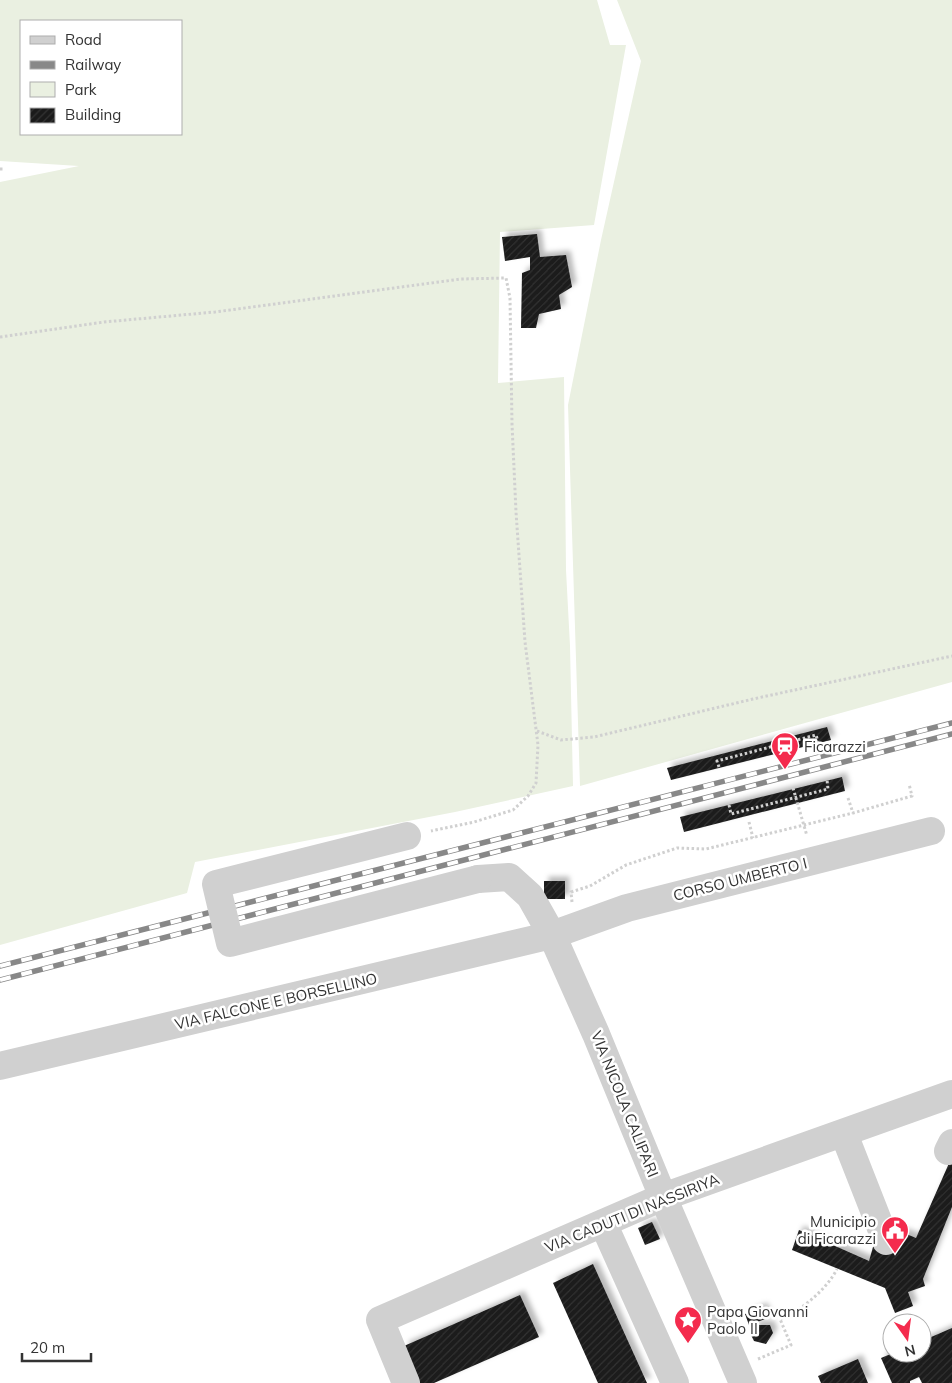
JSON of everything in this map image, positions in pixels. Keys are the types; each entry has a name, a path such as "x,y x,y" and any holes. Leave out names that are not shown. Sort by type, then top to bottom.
{"street":[{"name":"CORSO UMBERTO I","path":"563,932 627,908 930,831"},
{"name":"VIA NICOLA CALIPARI","path":"408,836 216,884 230,943 478,879 509,876 563,932 596,1034 663,1198 740,1376"},
{"name":"VIA FALCONE E BORSELLINO","path":"0,1066 563,932"},
{"name":"VIA CADUTI DI NASSIRIYA","path":"406,1383 380,1320 663,1198 952,1094"},
{"path":"844,1134 886,1241"},
{"path":"603,1223 675,1383"}],"path":[{"path":"0,337 104,322 224,310 461,279 506,278 510,298 512,434 524,642 538,745 536,783 528,796 513,810 474,822 408,836"},
{"path":"536,731 560,740 594,737 762,697 952,656"},
{"path":"719,767 717,761 816,735 818,742"},
{"path":"729,805 731,814 796,798 828,789 827,780"},
{"path":"563,932 571,892 590,886 626,865 677,848 706,849 853,813 912,796 909,784"},
{"path":"793,788 804,825"},
{"path":"848,798 853,813"},
{"path":"749,822 753,838"},
{"path":"740,1376 791,1345 780,1319 793,1314 831,1282 837,1269"}],"green space":[{"path":"0,0 597,0 610,45 626,45 594,225 500,232 498,383 564,377 566,570 570,646 573,786 455,812 195,862 187,893 0,945 0,182 79,166 0,161"},
{"path":"617,0 952,0 952,682 580,786 568,405 601,240 641,61"}],"building":[{"path":"537,234 540,257 566,255 572,287 559,295 561,309 539,314 536,328 521,328 522,273 530,270 530,257 505,261 502,237"},
{"path":"827,727 831,740 671,780 667,768"},
{"path":"842,777 845,791 684,832 680,817"},
{"path":"544,881 565,881 565,899 544,899"},
{"path":"950,1161 952,1161 952,1207 923,1279 925,1286 908,1292 913,1306 895,1313 885,1288 792,1250 799,1230 869,1261 873,1247 904,1233 916,1238"},
{"path":"652,1222 660,1239 645,1245 638,1228"},
{"path":"593,1264 647,1383 598,1383 553,1283"},
{"path":"520,1295 539,1337 434,1383 420,1383 404,1346"},
{"path":"763,1307 768,1318 749,1325 745,1314"},
{"path":"757,1325 770,1325 773,1333 766,1344 754,1341 750,1333"},
{"path":"952,1328 952,1383 922,1383 919,1377 910,1381 910,1383 892,1383 883,1363 932,1363 932,1337"},
{"path":"858,1359 868,1383 821,1383 818,1376"}],"railway":[{"path":"0,966 952,723"},
{"path":"0,980 952,734"}],"place":[{"name":"Ficarazzi","path":"785,770"},
{"name":"Municipio di Ficarazzi","path":"895,1254"},
{"name":"Papa Giovanni Paolo II","path":"688,1344"}]}
